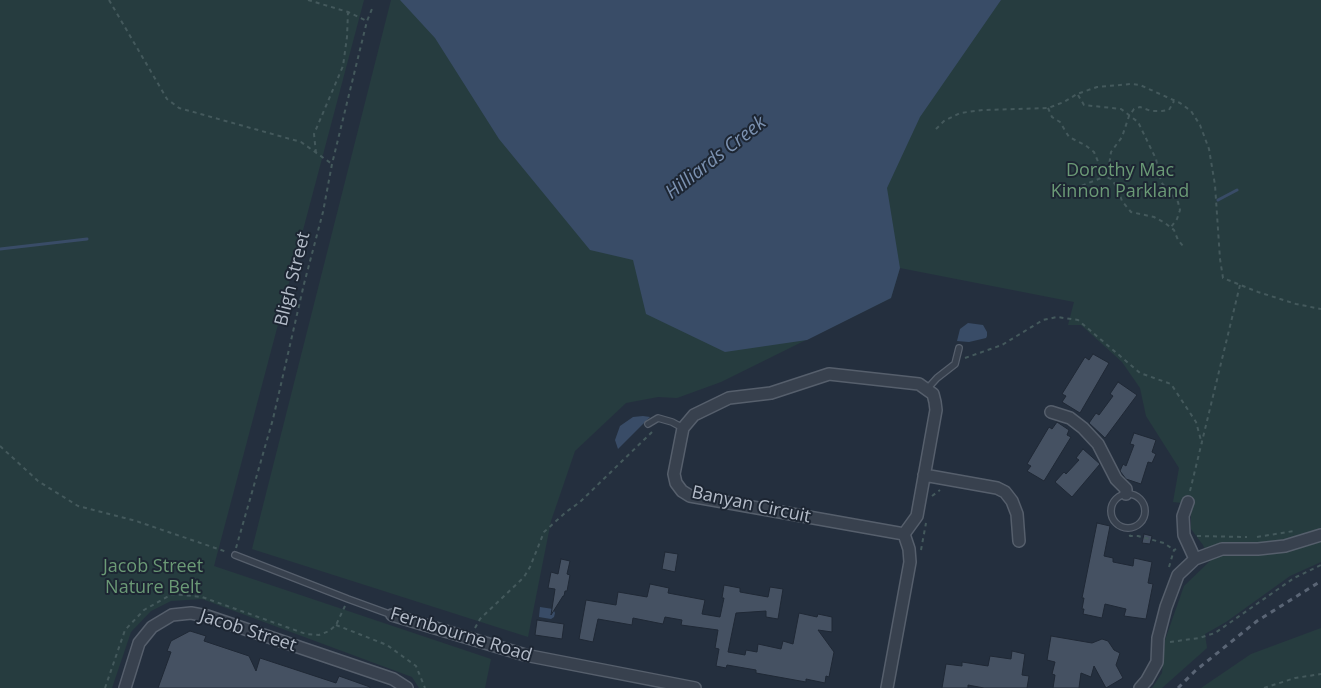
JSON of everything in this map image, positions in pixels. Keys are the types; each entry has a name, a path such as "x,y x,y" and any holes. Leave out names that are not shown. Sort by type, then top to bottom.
{"street":[{"path":"683,428 694,415 729,398 771,394 829,374 920,384 933,394 936,406 917,516 904,534 909,549 910,562 887,688"},
{"path":"1051,412 1070,418 1083,428 1098,444 1116,479 1126,490 1126,494"},
{"name":"Banyan Circuit","path":"683,428 674,474 676,483 690,496 904,534"},
{"path":"924,476 997,488 1005,492 1012,501 1017,514 1019,541"},
{"path":"1188,502 1183,516 1184,536 1195,559"},
{"path":"1140,688 1157,662 1158,643 1166,607 1178,575 1195,559 1222,549 1258,549 1285,546 1321,535"},
{"name":"Jacob Street","path":"124,688 140,643 152,627 172,615 191,613 208,616 394,679 407,688"},
{"name":"Fernbourne Road","path":"392,614 525,655 695,688"}],"lane":[{"path":"928,389 937,378 955,364 959,348"},
{"path":"648,424 658,418 683,428"},
{"path":"1126,494 1137,496 1144,505 1145,510 1144,516 1138,524 1128,527 1118,524 1108,512 1116,499 1126,494"},
{"name":"Fernbourne Road","path":"235,555 392,614"}],"path":[{"path":"109,0 167,99 180,108 301,142 332,164"},
{"path":"308,0 348,12 367,21"},
{"name":"Bligh Street","path":"235,555 274,419 304,284 323,212 332,164 367,21 372,9"},
{"path":"316,153 314,134 343,66 348,12"},
{"path":"936,129 944,121 960,113 983,110 1048,108 1097,87 1140,85 1191,111 1203,131 1210,149 1215,185 1223,278 1296,304 1321,309"},
{"path":"1077,94 1084,104 1121,109 1138,122 1156,159 1161,182 1178,202 1180,210 1177,219 1171,227"},
{"path":"1076,191 1081,186 1108,173 1111,152 1122,137 1129,116 1134,110 1140,107 1150,111 1162,112 1169,110 1174,101"},
{"path":"1048,108 1052,117 1060,122 1069,137 1094,152 1104,176 1111,179 1117,187 1122,201 1131,212 1154,217 1171,227 1184,247"},
{"path":"1188,502 1240,284"},
{"path":"955,364 976,353 1002,345 1044,320 1057,317 1078,320 1140,373 1171,384 1196,422 1202,444"},
{"path":"0,446 38,481 78,506 136,521 235,555"},
{"path":"1128,527 1130,536 1164,543 1174,550"},
{"path":"1256,537 1295,531"},
{"path":"1198,535 1246,537"},
{"path":"1158,643 1200,638 1215,633 1294,578 1321,565"},
{"path":"348,599 336,625 387,645 416,666 425,688"},
{"path":"1264,688 1295,678 1321,674"}],"green space":[{"name":"Jacob Street Nature Belt","path":"0,0 364,0 214,566 491,659 485,688 419,688 412,677 202,599 171,601 151,611 131,632 112,688 0,688"},
{"name":"Dorothy Mac Kinnon Parkland","path":"391,0 1321,0 1321,562 1290,576 1226,622 1205,634 1207,648 1162,688 1152,688 1162,673 1165,640 1184,586 1210,561 1203,545 1191,529 1191,508 1183,503 1173,502 1179,468 1146,416 1140,388 1122,362 1081,325 1068,325 1074,302 900,268 891,298 721,382 677,398 658,397 626,403 575,451 551,521 528,637 252,549"},
{"path":"1321,628 1321,688 1201,688 1251,654"}],"water":[{"name":"Hilliards Creek","path":"400,0 1001,0 920,117 887,188 900,268 891,298 807,340 725,352 646,314 633,260 590,250 499,139 435,38"},
{"path":"968,323 983,325 987,332 986,338 969,342 957,341 960,329"},
{"path":"633,417 650,417 618,449 615,440 620,426"},
{"path":"540,607 553,609 554,617 551,619 539,617"}],"building":[{"path":"1093,354 1109,363 1080,413 1062,402 1066,396 1062,394 1085,357 1089,360"},
{"path":"1118,382 1137,395 1105,438 1089,423 1096,413 1099,415 1113,396 1110,394"},
{"path":"1057,422 1069,430 1067,435 1071,437 1044,481 1027,471 1031,466 1027,464 1049,427 1052,429"},
{"path":"1134,433 1156,440 1152,452 1156,454 1152,463 1148,462 1141,484 1126,479 1120,471 1123,464 1126,466 1134,445 1130,444"},
{"path":"1083,449 1100,464 1072,497 1055,482 1064,472 1066,474 1079,460 1076,458"},
{"path":"1097,523 1110,526 1104,556 1113,558 1113,562 1133,566 1134,558 1152,562 1148,583 1153,584 1146,619 1124,616 1126,609 1105,604 1102,618 1083,614 1084,598 1082,598"},
{"path":"1144,534 1152,536 1150,544 1142,543"},
{"path":"665,552 678,554 675,572 662,569"},
{"path":"561,559 570,561 567,574 570,575 567,591 565,591 564,596 551,615 555,589 548,588 551,572 558,574"},
{"path":"650,584 669,588 668,593 705,600 702,614 720,617 724,598 722,598 724,585 740,588 740,592 768,597 770,587 783,589 778,619 766,617 766,611 736,613 728,652 745,655 746,650 757,652 758,644 781,649 783,641 793,644 799,613 817,617 818,614 832,617 832,632 818,630 834,652 829,677 826,676 825,683 806,679 806,682 756,673 756,670 727,665 726,668 716,666 719,649 715,648 718,630 681,625 682,620 665,617 663,624 633,618 632,625 598,619 593,642 579,639 586,600 616,605 618,592 647,597"},
{"path":"537,620 564,624 562,639 535,635"},
{"path":"190,631 206,636 204,641 249,656 256,671 260,658 336,683 339,676 370,688 158,688 171,652 167,651 171,641"},
{"path":"1051,636 1092,643 1102,639 1108,641 1114,650 1120,653 1116,665 1123,678 1106,688 1094,666 1091,677 1081,673 1079,688 1053,688 1055,675 1052,674 1055,662 1047,660"},
{"path":"1012,651 1025,654 1022,675 1029,676 1027,688 984,688 968,685 968,688 942,688 946,664 962,666 962,662 988,666 990,656 1011,659"}],"waterway":[{"path":"1218,200 1237,190"},
{"path":"0,249 87,239"}],"railway":[{"path":"1178,688 1195,671 1257,621 1321,581"}]}
